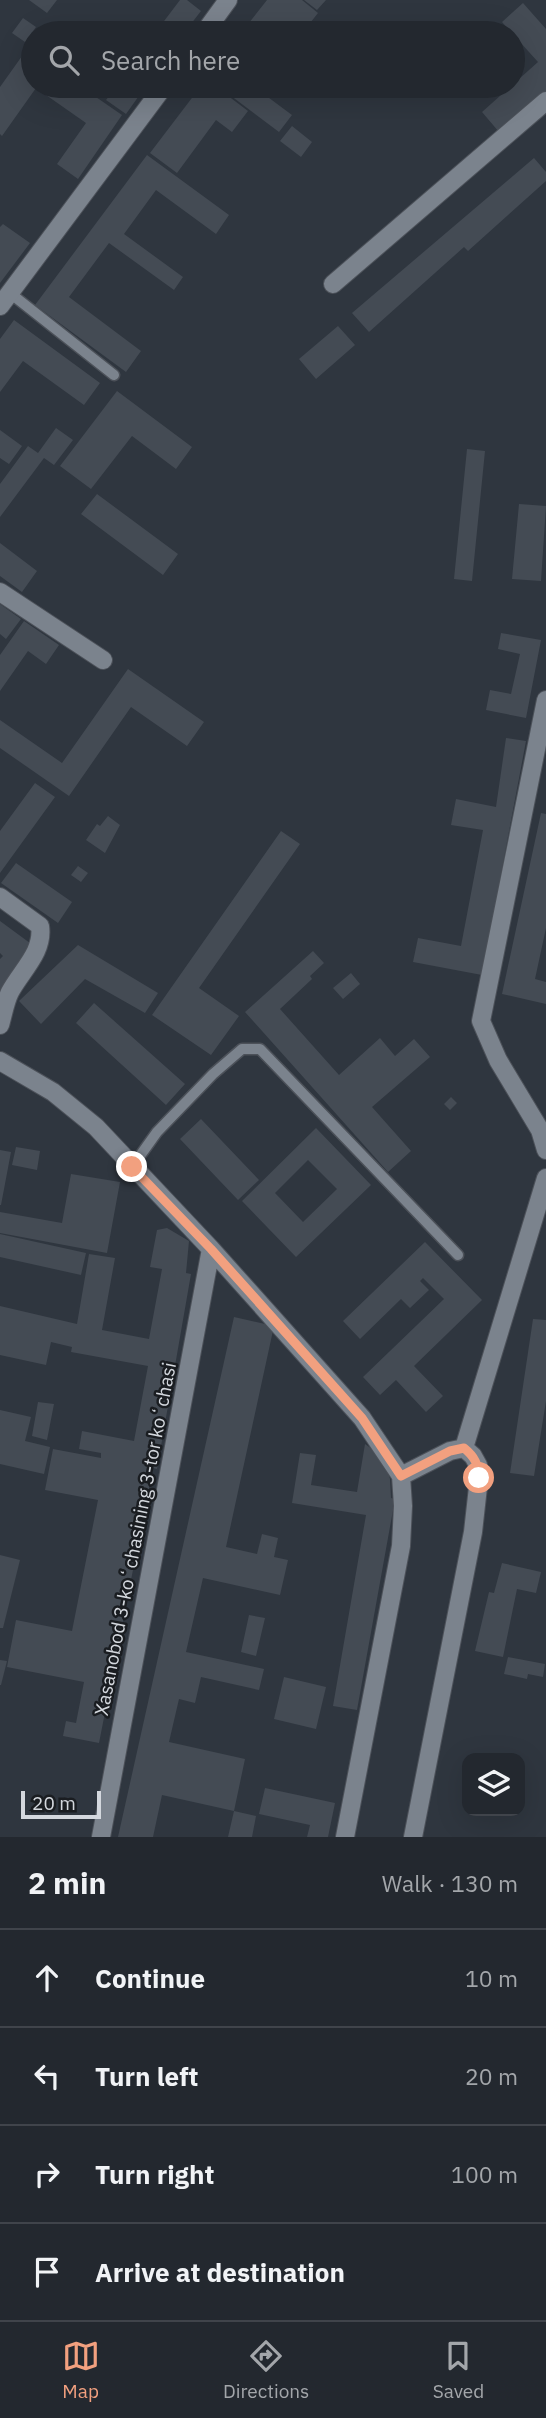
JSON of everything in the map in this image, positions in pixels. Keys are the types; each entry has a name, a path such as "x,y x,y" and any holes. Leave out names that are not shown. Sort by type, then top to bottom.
{"street":[{"path":"213,21 228,0"},
{"path":"5,299 155,98"},
{"path":"333,284 546,102"},
{"path":"0,592 103,660"},
{"path":"546,699 481,1021 498,1060 540,1130 546,1150"},
{"path":"0,897 40,926 42,934 39,945 9,994 0,1025"},
{"path":"0,1062 53,1092 96,1127 211,1249 362,1418 401,1476 401,1546 345,1837"},
{"path":"464,1448 546,1178"},
{"name":"Xasanobod 3-koʻchasining 3-tor koʻchasi","path":"101,1837 211,1249"},
{"path":"401,1476 450,1451 464,1448"},
{"path":"413,1837 475,1518 478,1465 464,1448"}],"lane":[{"path":"5,299 114,374"},
{"path":"132,1167 157,1132 213,1074 242,1049 260,1049 458,1255"}],"building":[{"path":"29,0 57,0 47,13"},
{"path":"180,0 187,0 201,11 193,21 164,21"},
{"path":"267,0 302,0 318,13 312,21 250,21"},
{"path":"304,0 326,0 317,10"},
{"path":"523,3 546,29 546,91 499,132 482,112 498,98 525,98 525,74 538,62 525,48 525,21 503,21"},
{"path":"23,18 27,21 21,21 21,39 12,33"},
{"path":"21,57 21,98 29,98 2,136 0,134 0,87"},
{"path":"50,98 97,98 122,115 78,179 57,164 86,123"},
{"path":"108,98 137,98 126,114 106,100"},
{"path":"192,98 231,98 248,111 232,132 216,120 177,173 150,153"},
{"path":"234,98 269,98 292,115 279,132"},
{"path":"292,126 312,142 301,157 280,141"},
{"path":"147,155 229,215 216,234 156,190 124,234 183,277 174,290 109,243 69,297 141,351 126,372 35,305"},
{"path":"534,158 546,172 546,181 468,251 464,247 369,332 352,313"},
{"path":"3,224 30,243 0,283 0,227"},
{"path":"14,320 100,383 84,405 23,361 0,392 0,339"},
{"path":"338,326 355,345 316,379 299,359"},
{"path":"117,391 192,447 176,469 132,436 91,489 60,466"},
{"path":"56,428 73,440 54,465 44,458 0,517 0,484 28,446 38,453"},
{"path":"0,430 22,446 9,464 0,458"},
{"path":"467,449 485,451 472,581 454,579"},
{"path":"97,494 178,554 163,575 81,514"},
{"path":"519,504 546,506 541,581 512,579"},
{"path":"0,543 37,571 22,592 0,576"},
{"path":"0,604 21,619 6,639 0,634"},
{"path":"24,621 59,645 46,664 28,651 0,691 0,655"},
{"path":"501,633 541,640 526,718 486,710 490,690 511,694 520,654 498,649"},
{"path":"128,669 204,722 187,746 131,707 69,796 0,748 0,720 62,763"},
{"path":"506,738 526,741 482,975 413,962 418,938 461,946 483,830 451,825 456,799 496,807"},
{"path":"35,783 55,797 0,873 0,831"},
{"path":"541,813 546,814 546,928 535,979 546,982 546,1004 502,994"},
{"path":"108,816 120,825 105,853 86,840 97,824 100,826"},
{"path":"281,831 300,844 199,988 239,1016 211,1055 152,1015"},
{"path":"16,863 72,902 58,923 1,883"},
{"path":"78,866 88,873 81,882 71,875"},
{"path":"0,921 34,946 0,992 0,959 3,956 0,953"},
{"path":"78,945 158,993 145,1013 85,979 41,1024 19,1001"},
{"path":"313,951 324,963 310,976 312,979 280,1009 339,1075 380,1038 395,1056 414,1039 430,1057 372,1107 411,1151 388,1172 245,1012"},
{"path":"351,973 360,984 343,999 333,988"},
{"path":"94,1003 185,1084 166,1105 76,1023"},
{"path":"451,1097 457,1103 450,1110 444,1104"},
{"path":"201,1119 259,1180 238,1200 180,1139"},
{"path":"316,1128 371,1185 296,1257 242,1201","holes":["308,1160 337,1189 303,1222 275,1193"]},
{"path":"16,1147 40,1151 37,1170 12,1165"},
{"path":"0,1150 11,1152 1,1205 0,1205"},
{"path":"71,1174 120,1182 107,1253 0,1233 0,1212 62,1223"},
{"path":"167,1228 189,1241 186,1273 191,1274 157,1469 153,1468 99,1743 63,1736 66,1721 76,1723 84,1682 7,1667 16,1620 72,1631 98,1500 45,1490 53,1449 101,1458 101,1453 79,1449 82,1431 134,1441 148,1366 71,1352 72,1347 51,1342 46,1365 0,1355 0,1306 77,1324 89,1254 115,1258 102,1330 149,1339 162,1269 150,1267 157,1230"},
{"path":"0,1234 86,1253 81,1275 0,1257"},
{"path":"425,1242 482,1300 414,1366 443,1396 426,1412 396,1380 380,1395 363,1377 444,1299 423,1278 420,1281 429,1290 410,1308 401,1299 360,1339 343,1321"},
{"path":"234,1317 274,1326 226,1547 257,1554 262,1534 278,1538 274,1557 288,1560 280,1595 203,1578 186,1652 264,1669 259,1690 201,1677 195,1703 179,1699 169,1742 245,1759 234,1811 162,1795 153,1837 118,1837"},
{"path":"533,1319 546,1320 546,1401 534,1476 510,1473"},
{"path":"38,1402 54,1404 47,1440 32,1436"},
{"path":"0,1410 31,1417 25,1441 50,1447 44,1474 0,1464"},
{"path":"365,1444 385,1458 391,1498 395,1499 357,1710 333,1706 366,1515 292,1503 300,1453 316,1455 311,1485 357,1492"},
{"path":"0,1555 20,1560 3,1628 0,1628"},
{"path":"502,1563 541,1572 536,1593 517,1589 503,1657 475,1651 489,1592 494,1593"},
{"path":"249,1615 265,1618 256,1656 241,1652"},
{"path":"508,1657 545,1664 543,1677 528,1674 527,1679 504,1674"},
{"path":"0,1660 7,1661 1,1685 0,1685"},
{"path":"284,1677 326,1687 316,1729 274,1719"},
{"path":"265,1788 335,1803 328,1837 307,1837 310,1825 259,1814"},
{"path":"234,1811 256,1816 252,1837 228,1837"}],"route":[{"path":"132,1167 211,1249 362,1418 401,1476 450,1451 464,1448 478,1465 479,1478"}]}
